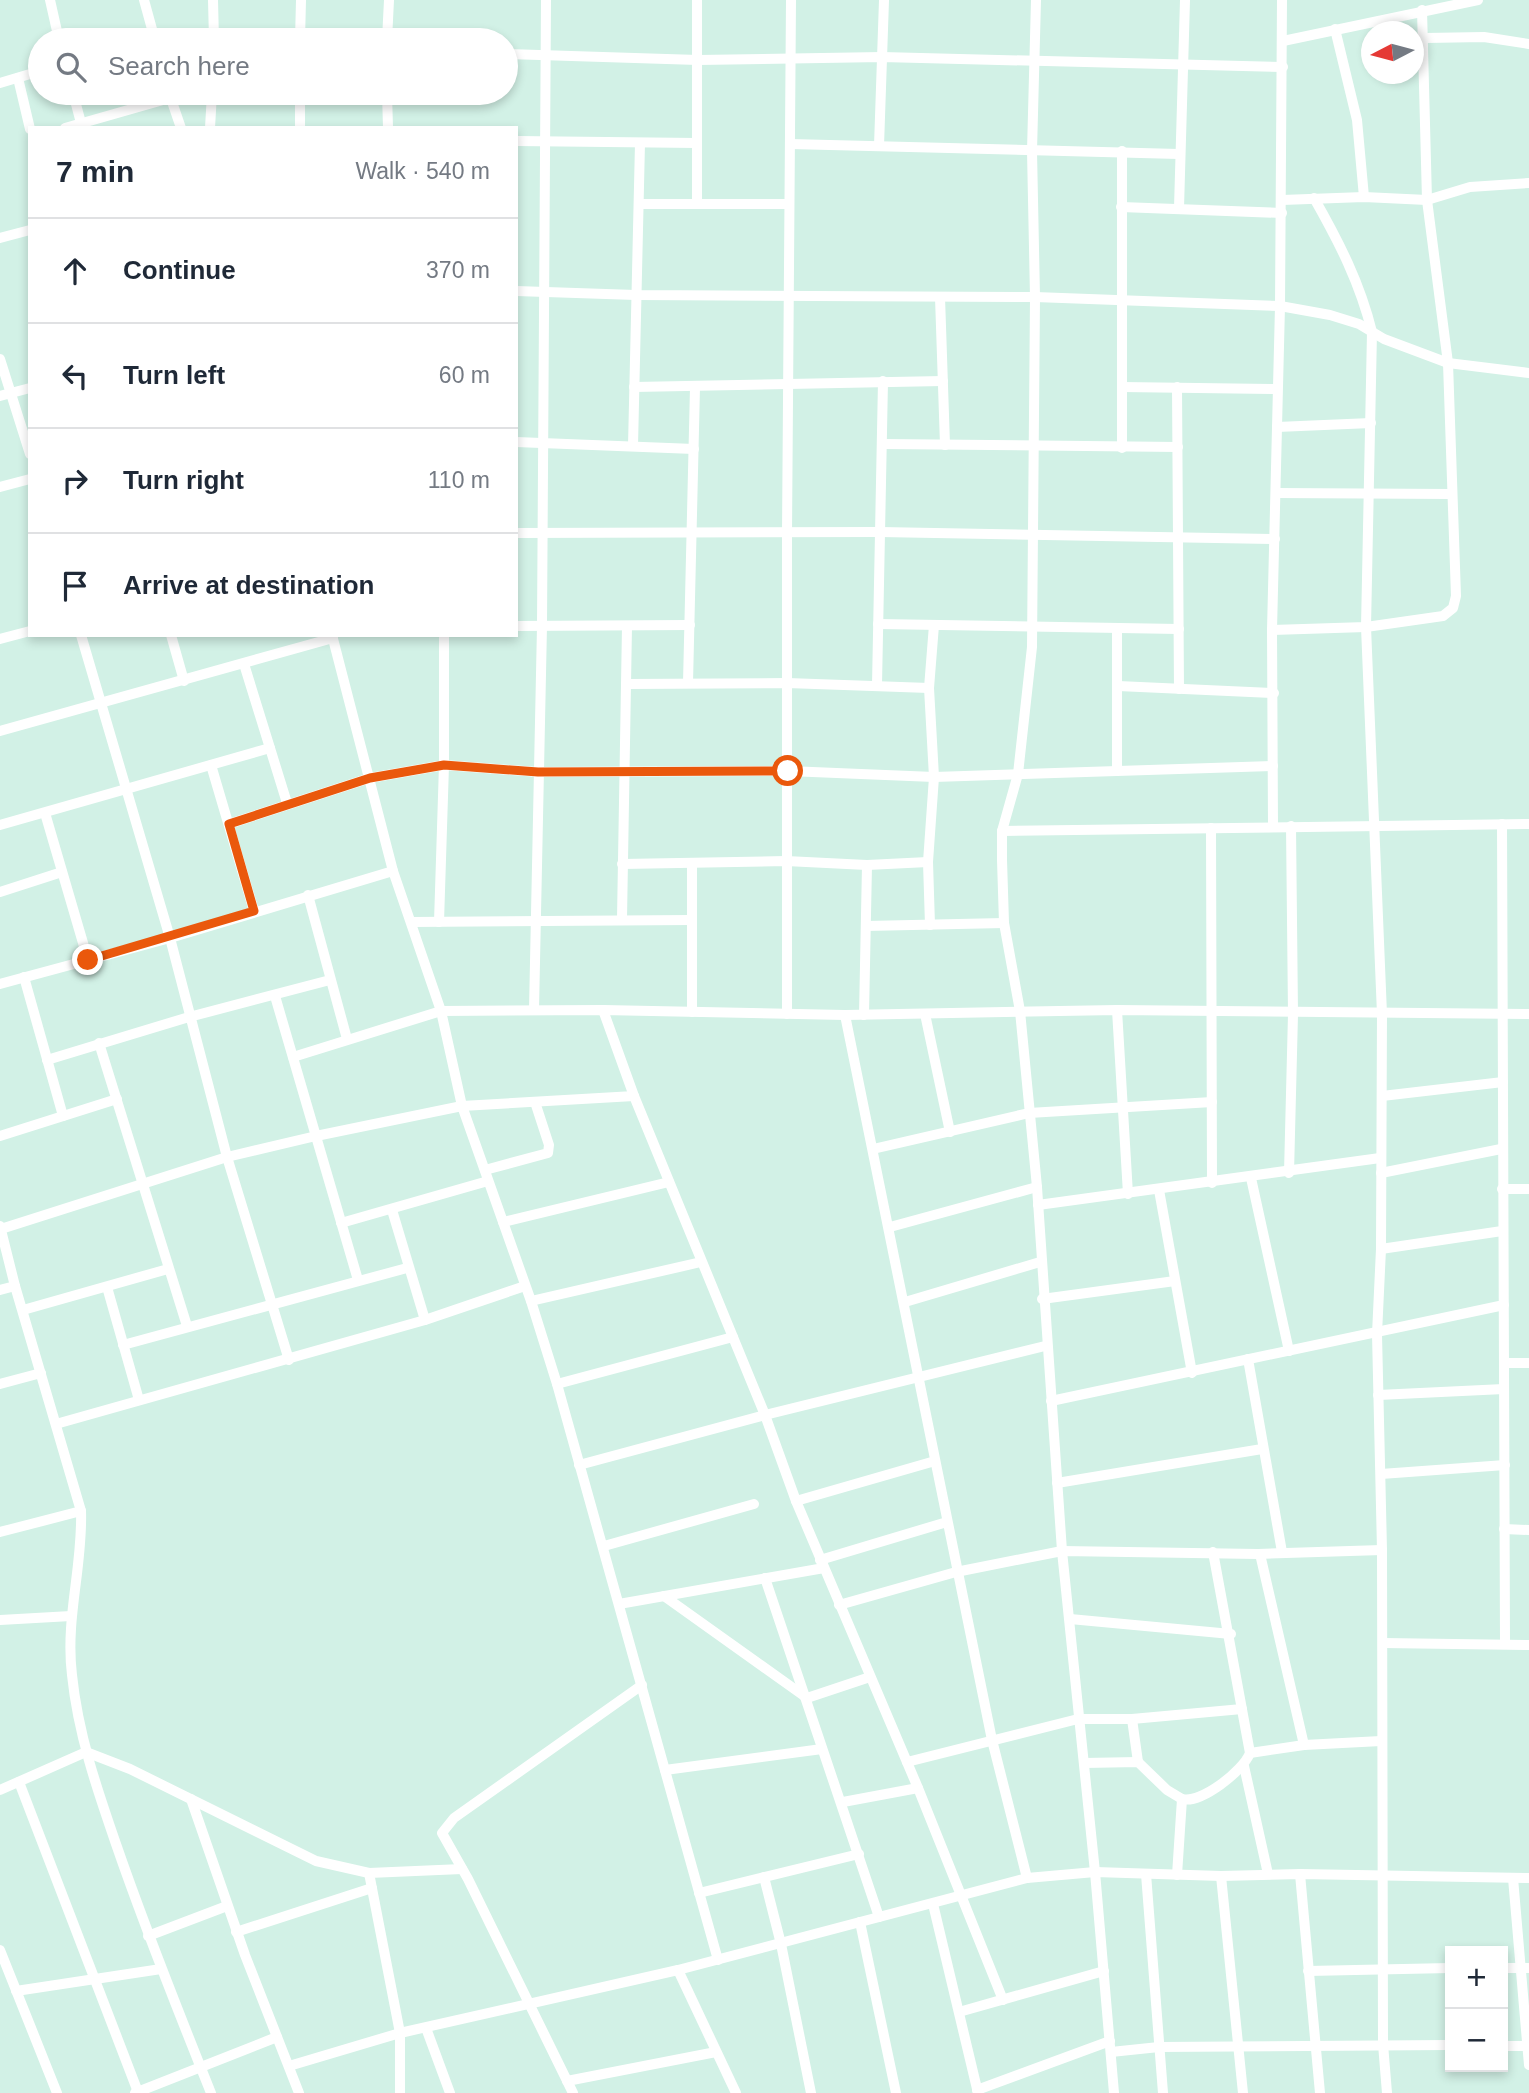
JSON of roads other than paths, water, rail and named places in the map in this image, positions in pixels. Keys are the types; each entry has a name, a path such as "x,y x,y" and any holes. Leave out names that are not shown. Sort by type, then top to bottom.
{"street":[{"path":"50,0 57,28"},
{"path":"144,0 152,28"},
{"path":"213,0 214,28"},
{"path":"300,28 301,0"},
{"path":"388,28 389,0"},
{"path":"534,1010 542,626 542,292 546,0"},
{"path":"697,0 697,204"},
{"path":"787,1013 787,384 791,0"},
{"path":"879,146 884,0"},
{"path":"1036,0 1032,151 1035,296 1032,625 1018,774 1002,831 1004,923 1020,1011 1037,1187 1045,1346 1062,1551 1095,1871 1114,2093"},
{"path":"1179,208 1185,0"},
{"path":"1273,826 1272,630 1282,213 1282,0"},
{"path":"1283,41 1444,3 1478,0"},
{"path":"1272,630 1366,627 1443,616 1453,608 1456,596 1448,363 1427,200 1425,38 1422,10"},
{"path":"1335,29 1357,120 1364,197"},
{"path":"1425,38 1484,37 1529,44"},
{"path":"518,54 698,60 882,57 1283,66"},
{"path":"0,83 28,75"},
{"path":"18,78 29,126"},
{"path":"76,105 81,123"},
{"path":"71,126 138,105"},
{"path":"173,105 180,126"},
{"path":"210,126 211,105"},
{"path":"300,105 300,126"},
{"path":"387,105 388,126"},
{"path":"518,141 696,143"},
{"path":"633,446 640,143"},
{"path":"790,144 1179,154"},
{"path":"1122,151 1122,448"},
{"path":"1282,200 1364,197 1427,200 1470,187 1529,183"},
{"path":"1314,198 1349,260 1364,296 1372,332 1366,627 1382,1014 1381,1249 1377,1334 1383,1643 1383,2044 1387,2093"},
{"path":"639,204 788,204"},
{"path":"1121,207 1282,213"},
{"path":"0,238 28,231"},
{"path":"518,291 636,295 1035,296 1280,306 1330,315 1448,363 1529,373"},
{"path":"940,297 945,445"},
{"path":"0,359 5,394 28,449"},
{"path":"877,685 883,381"},
{"path":"634,387 943,381"},
{"path":"688,683 695,387"},
{"path":"1122,387 1277,389"},
{"path":"1177,387 1179,689"},
{"path":"5,394 28,388"},
{"path":"1277,427 1371,424"},
{"path":"518,442 694,449"},
{"path":"883,444 1034,448 1178,447"},
{"path":"0,487 28,479"},
{"path":"1276,493 1451,494"},
{"path":"518,533 1032,534 1275,539"},
{"path":"878,624 1178,629"},
{"path":"518,626 690,625"},
{"path":"930,925 928,862 934,777 929,688 934,625"},
{"path":"622,919 627,626"},
{"path":"1117,629 1117,771"},
{"path":"0,639 28,632"},
{"path":"82,637 124,789 170,938 227,1157 289,1360"},
{"path":"172,637 184,681"},
{"path":"0,731 244,664 330,637"},
{"path":"333,637 393,871 441,1011 462,1106 531,1301 557,1384 718,1960"},
{"path":"439,922 444,765 444,637"},
{"path":"244,664 287,803"},
{"path":"626,684 787,683 929,688"},
{"path":"1118,686 1274,693"},
{"path":"0,825 270,748"},
{"path":"211,765 254,911"},
{"path":"229,824 370,778 444,765 538,772 788,771 934,777 1273,766"},
{"path":"45,813 88,960"},
{"path":"1502,824 1505,1014 1502,1149 1505,1644"},
{"path":"1002,831 1529,824"},
{"path":"1289,1173 1293,1014 1291,826"},
{"path":"1211,828 1209,1012 1212,1183"},
{"path":"622,864 692,865 786,861 867,865 928,862"},
{"path":"692,865 692,1012"},
{"path":"864,1015 867,865"},
{"path":"0,984 170,938 393,871"},
{"path":"0,891 62,872"},
{"path":"308,895 347,1039"},
{"path":"411,922 692,920"},
{"path":"866,926 1004,923"},
{"path":"24,977 63,1116"},
{"path":"47,1060 190,1017 330,980"},
{"path":"275,996 358,1280"},
{"path":"293,1058 441,1011 603,1010 845,1015 1117,1010 1293,1014 1529,1014"},
{"path":"603,1010 634,1096 765,1415 796,1501 918,1788 1003,2000"},
{"path":"1117,1010 1128,1194"},
{"path":"925,1014 950,1132"},
{"path":"845,1015 905,1302 956,1572 992,1740 1027,1878"},
{"path":"99,1043 187,1326"},
{"path":"1382,1096 1503,1082"},
{"path":"211,2093 148,1936 86,1752 71,1674 71,1616 79,1567 81,1511 0,1227 144,1185 227,1157 316,1136 462,1106 634,1096"},
{"path":"0,1136 117,1099"},
{"path":"341,1223 391,1210 548,1153 549,1145 535,1102"},
{"path":"873,1149 1029,1113 1212,1102"},
{"path":"1381,1173 1502,1149"},
{"path":"1038,1205 1289,1173 1380,1158"},
{"path":"1251,1178 1289,1351"},
{"path":"503,1222 669,1182"},
{"path":"890,1227 1037,1187"},
{"path":"1502,1189 1529,1189"},
{"path":"1159,1190 1192,1373"},
{"path":"391,1210 425,1320"},
{"path":"1381,1249 1502,1231"},
{"path":"531,1301 701,1262"},
{"path":"905,1302 1040,1262"},
{"path":"123,1345 407,1268"},
{"path":"23,1310 168,1269"},
{"path":"1042,1299 1175,1281"},
{"path":"0,1290 15,1286"},
{"path":"56,1424 425,1320 525,1286"},
{"path":"107,1287 139,1400"},
{"path":"1051,1401 1504,1305"},
{"path":"557,1384 733,1337"},
{"path":"579,1465 765,1415 1045,1346"},
{"path":"1248,1359 1282,1552"},
{"path":"1504,1363 1529,1363"},
{"path":"0,1384 41,1373"},
{"path":"1378,1395 1504,1389"},
{"path":"1057,1483 1262,1449"},
{"path":"796,1501 935,1461"},
{"path":"1381,1474 1505,1465"},
{"path":"604,1546 754,1504"},
{"path":"0,1532 81,1511"},
{"path":"619,1604 765,1578 822,1564 947,1522"},
{"path":"1504,1529 1529,1530"},
{"path":"839,1605 956,1572 1062,1551 1260,1554 1382,1550"},
{"path":"1132,1719 1138,1762 1167,1790 1182,1799 1197,1798 1244,1766 1250,1754 1231,1634 1213,1552"},
{"path":"1260,1554 1304,1745"},
{"path":"765,1578 822,1749 843,1802 879,1917"},
{"path":"664,1596 807,1698"},
{"path":"0,1620 71,1616"},
{"path":"1070,1619 1231,1634"},
{"path":"1383,1643 1529,1644"},
{"path":"807,1698 870,1677"},
{"path":"573,2093 462,1869 443,1839 444,1827 642,1685"},
{"path":"907,1762 1078,1719 1132,1719 1242,1709"},
{"path":"1250,1754 1304,1745 1381,1741"},
{"path":"665,1770 822,1749"},
{"path":"0,1790 86,1752 191,1799 316,1861 369,1874 462,1869"},
{"path":"1084,1763 1138,1762"},
{"path":"1244,1766 1268,1874"},
{"path":"19,1782 136,2092 277,2037"},
{"path":"843,1802 918,1788"},
{"path":"191,1799 236,1932 299,2093"},
{"path":"1177,1875 1182,1799"},
{"path":"699,1893 859,1854"},
{"path":"289,2066 400,2034 678,1970 1027,1878 1095,1871 1221,1876 1383,1874 1529,1878"},
{"path":"369,1874 400,2034 400,2093"},
{"path":"1146,1874 1163,2093"},
{"path":"1300,1874 1320,2093"},
{"path":"1221,1876 1243,2093"},
{"path":"764,1877 781,1944 811,2093"},
{"path":"1513,1878 1524,1968 1529,2065"},
{"path":"236,1932 372,1888"},
{"path":"933,1904 978,2091 1110,2046 1445,2045"},
{"path":"148,1936 227,1906"},
{"path":"860,1922 896,2093"},
{"path":"0,1950 57,2093"},
{"path":"1308,1971 1383,1967 1445,1968"},
{"path":"16,1991 162,1969"},
{"path":"678,1970 736,2093"},
{"path":"959,2012 1104,1971"},
{"path":"426,2028 450,2093"},
{"path":"1508,2046 1528,2046"},
{"path":"567,2081 716,2052"}]}
